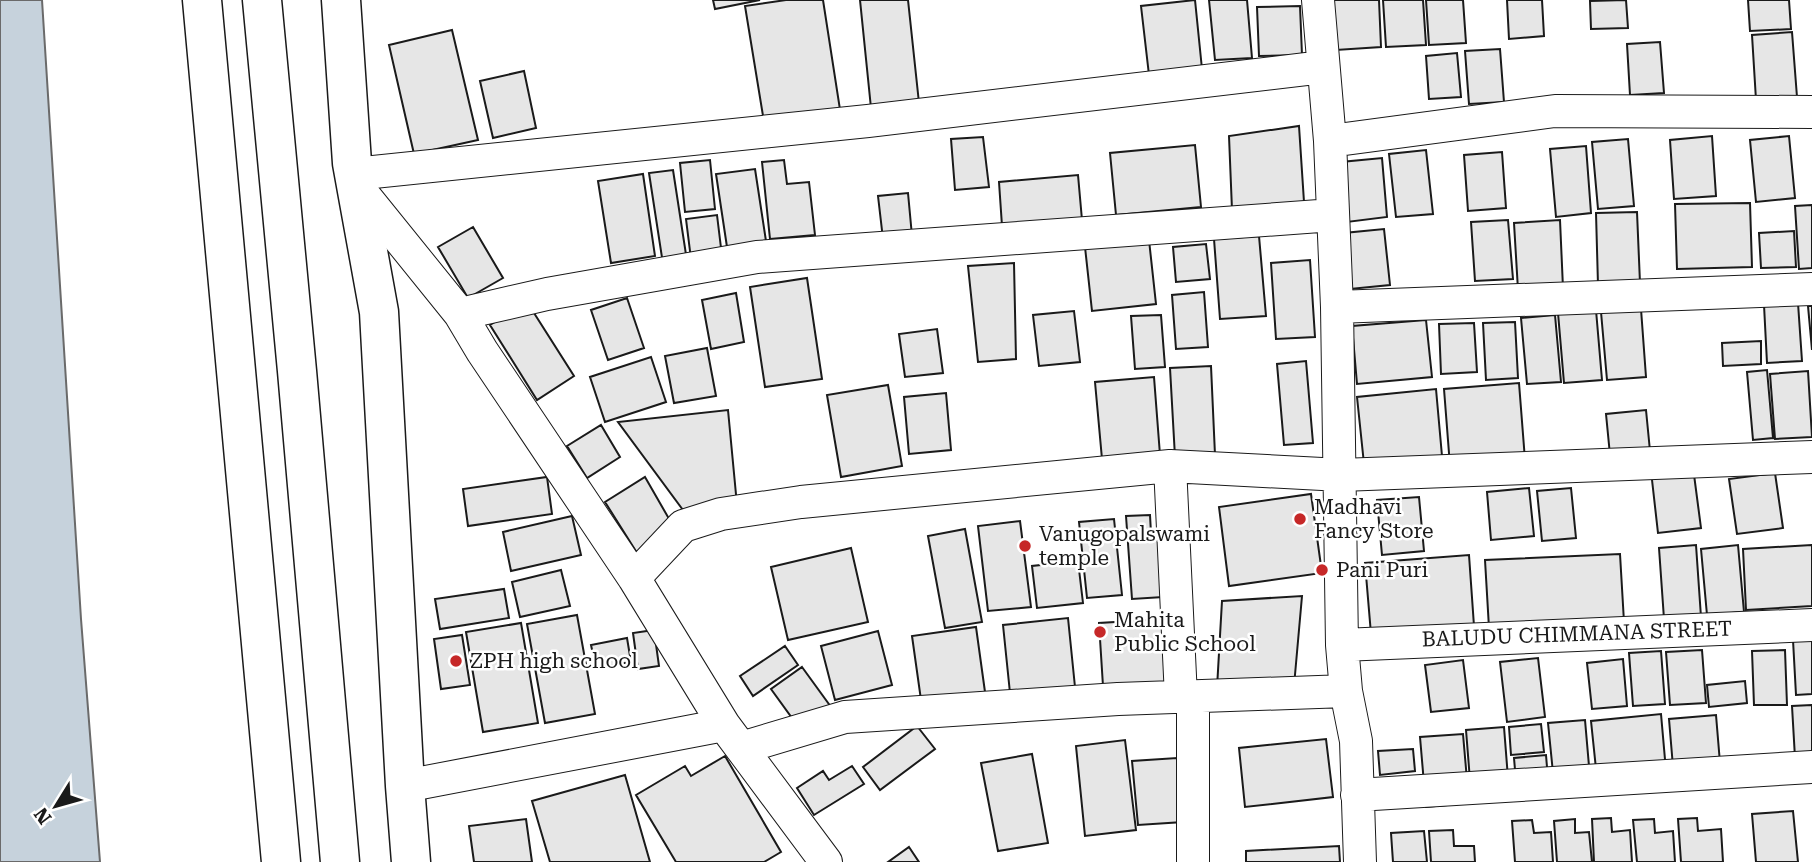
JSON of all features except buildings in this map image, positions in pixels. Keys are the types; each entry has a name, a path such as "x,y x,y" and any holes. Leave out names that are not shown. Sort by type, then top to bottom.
{"main road":[{"path":"202,0 281,862"},
{"path":"262,0 299,385 340,862"},
{"path":"341,0 354,179 379,312 404,786 411,862"}],"street":[{"path":"1318,0 1330,141 1337,307 1342,645 1346,691 1356,741 1360,862"},
{"path":"354,179 1323,67"},
{"path":"1330,141 1555,111 1812,112"},
{"path":"354,179 460,314 634,578 732,737 826,862"},
{"path":"460,314 547,294 757,257 1332,215"},
{"path":"1337,307 1812,289"},
{"path":"634,578 683,526 720,514 801,502 1170,466 1341,475 1812,457"},
{"path":"1170,466 1187,697 1193,862"},
{"name":"BALUDU CHIMMANA STREET","path":"1342,645 1812,625"},
{"path":"404,786 732,737 845,717 950,709 1346,691"},
{"path":"1357,795 1812,767"}],"shaded area":[{"path":"0,0 42,0 81,619 100,862 0,862"}],"place":[{"name":"Madhavi Fancy Store","path":"1300,519"},
{"name":"Vanugopalswami temple","path":"1025,546"},
{"name":"Pani Puri","path":"1322,570"},
{"name":"Mahita Public School","path":"1100,632"},
{"name":"ZPH high school","path":"456,661"}]}
